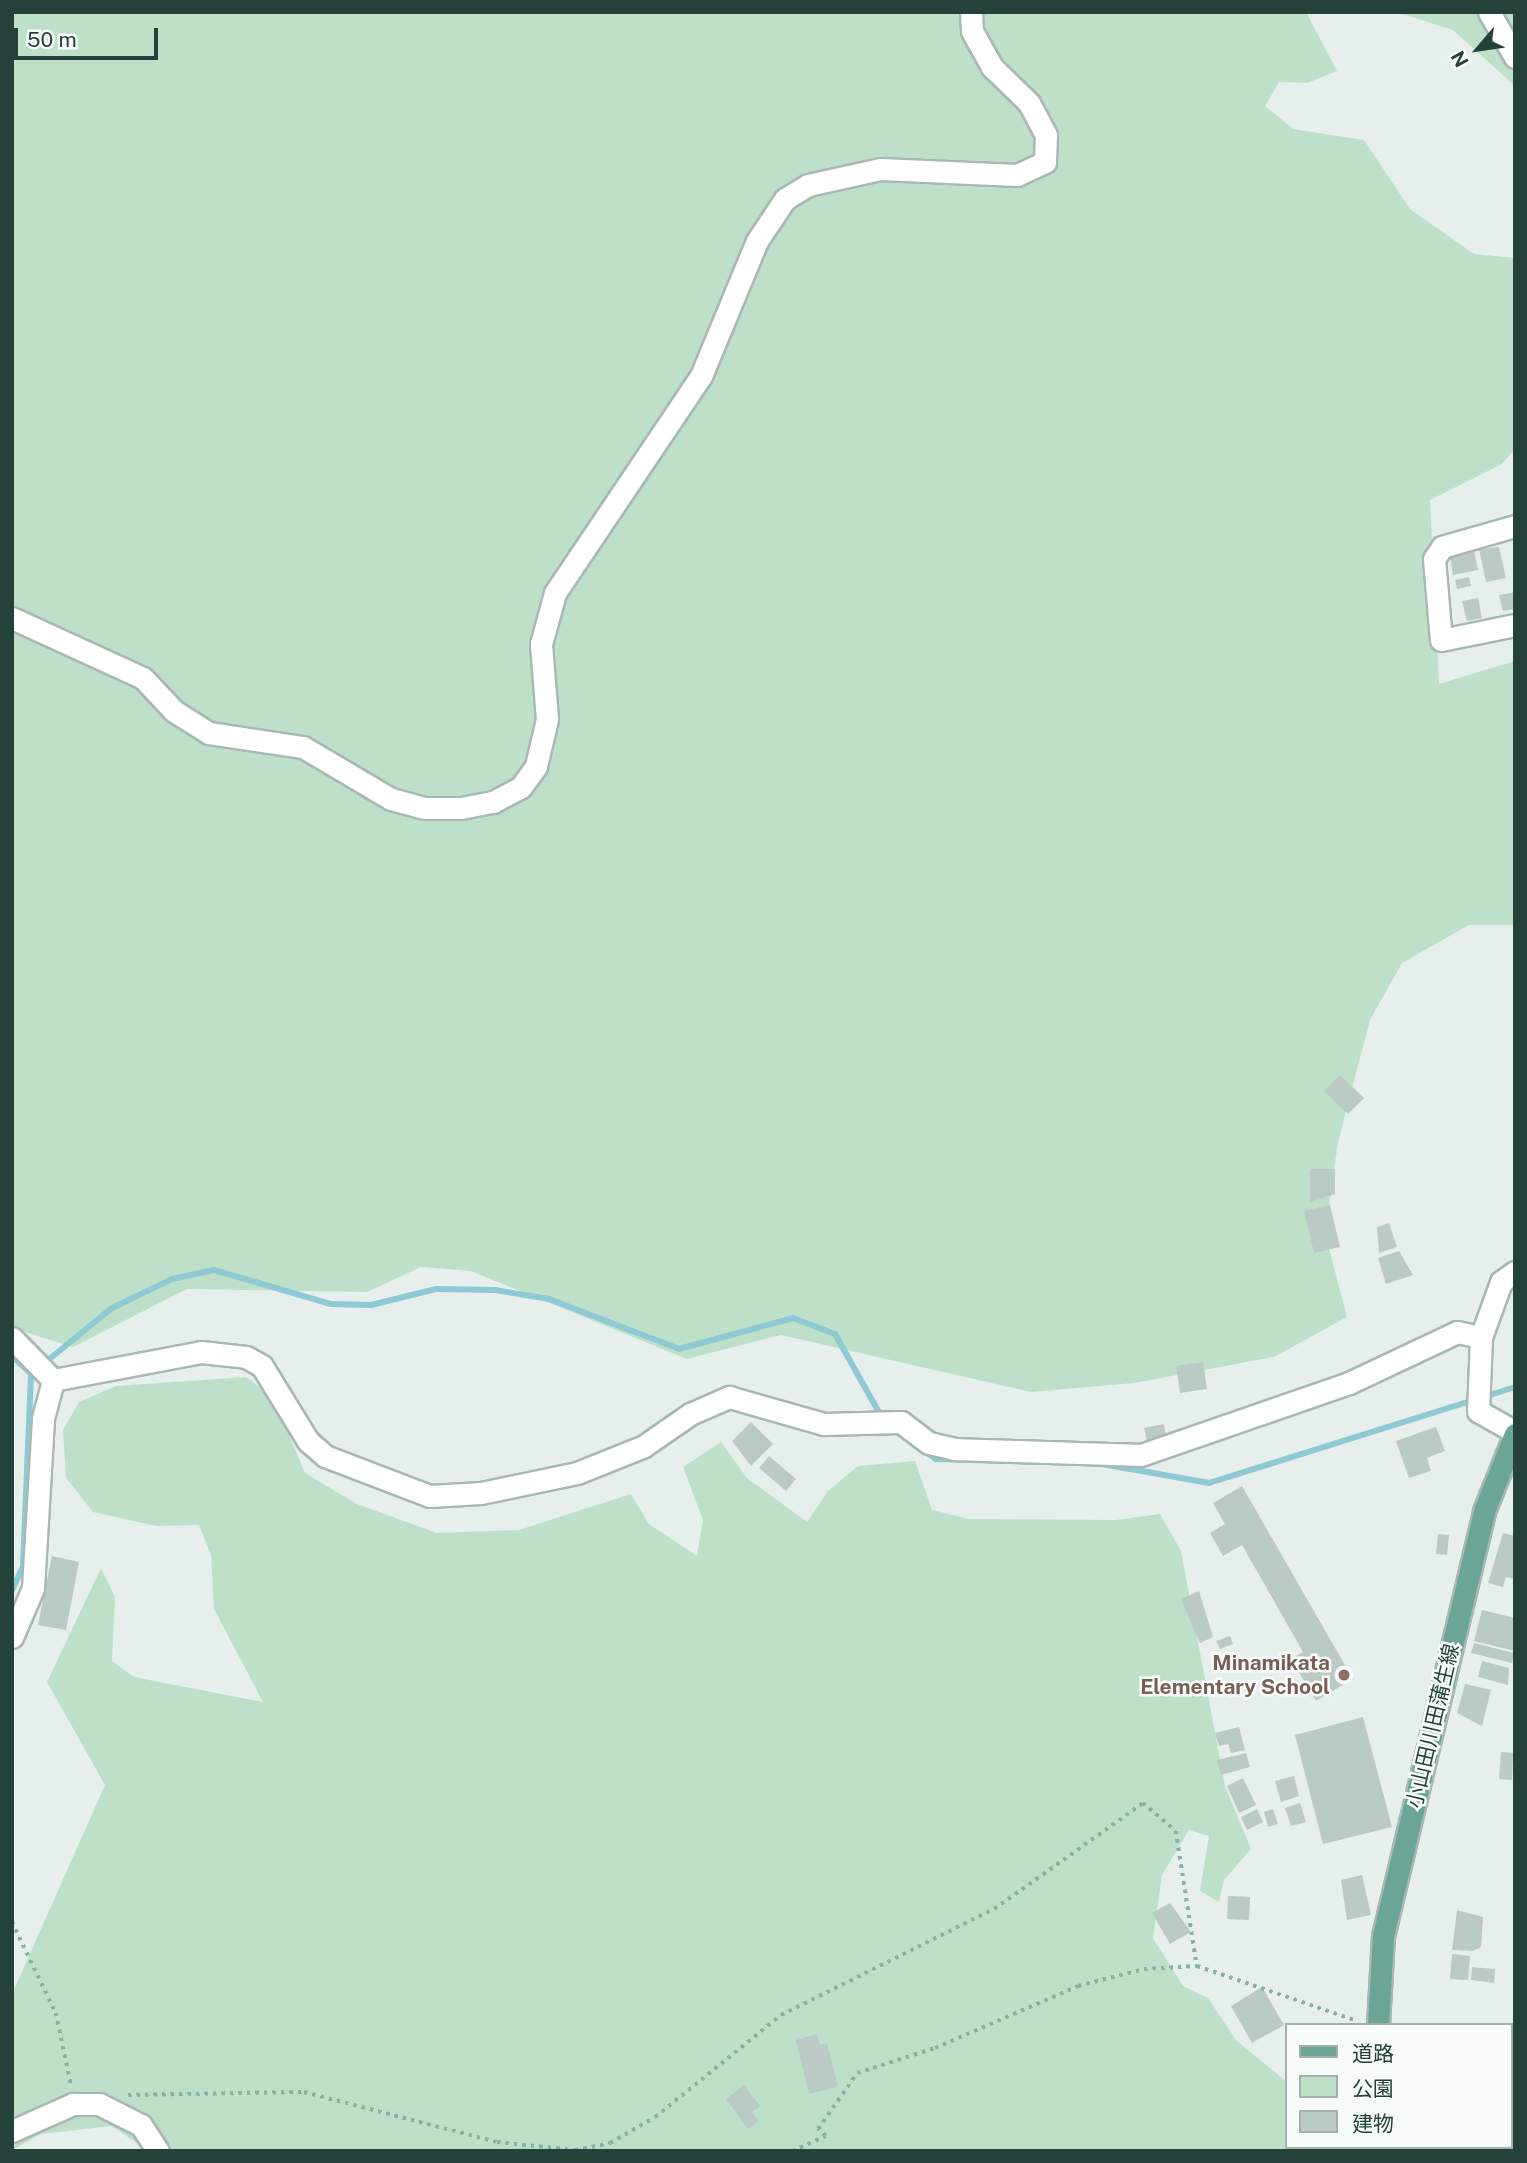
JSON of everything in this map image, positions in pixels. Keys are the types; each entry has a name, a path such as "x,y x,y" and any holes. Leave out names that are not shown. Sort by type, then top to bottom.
{"main road":[{"name":"小山田川田蒲生線","path":"1378,2023 1383,1936 1483,1511 1515,1433"}],"street":[{"path":"12,618 143,678 174,711 209,733 303,747 391,799 424,808 461,808 493,803 521,787 536,766 547,719 541,644 555,593 701,376 757,242 785,199 808,185 880,169 1017,176 1045,162 1046,135 1029,103 992,68 972,31 971,12"},
{"path":"1489,12 1515,57"},
{"path":"1515,526 1441,547 1434,559 1441,640 1515,625"},
{"path":"1514,1272 1502,1282 1481,1337 1478,1411 1515,1433"},
{"path":"43,1370 201,1352 246,1357 262,1366 308,1441 325,1456 430,1496 481,1493 577,1473 644,1446 690,1414 729,1397 824,1424 872,1420 901,1422 929,1443 954,1449 1141,1455 1349,1383 1457,1332 1481,1337"},
{"path":"12,1338 43,1370 43,1418 33,1588 12,1637"},
{"path":"12,2131 73,2104 124,2113 158,2151"}],"path":[{"path":"116,2097 304,2092 497,2142 575,2150 610,2143 655,2116 781,2015 994,1909 1143,1803 1177,1831 1197,1966"},
{"path":"12,1922 56,2013 73,2104"},
{"path":"792,2151 826,2136 818,2129 857,2073 935,2048 1078,1986 1144,1969 1197,1966 1363,2023"}],"green space":[{"path":"12,12 1306,12 1337,71 1307,83 1279,82 1265,106 1293,129 1364,140 1410,209 1474,254 1515,258 1515,449 1502,464 1430,500 1439,684 1515,661 1515,925 1469,925 1402,963 1370,1020 1338,1142 1325,1233 1347,1317 1274,1357 1134,1383 1031,1392 781,1335 687,1359 471,1271 421,1267 367,1292 187,1289 73,1347 12,1328"},
{"path":"1396,12 1515,12 1515,86 1453,30"},
{"path":"246,1377 273,1397 305,1473 357,1504 437,1533 519,1530 631,1494 649,1524 697,1556 703,1520 683,1467 721,1442 747,1478 807,1522 828,1491 858,1466 915,1461 932,1510 969,1519 1116,1520 1160,1514 1181,1551 1225,1786 1251,1849 1224,1880 1219,1902 1200,1891 1209,1836 1189,1830 1162,1875 1153,1938 1183,1986 1208,1998 1236,2040 1286,2081 1286,2149 1331,2151 148,2151 112,2126 41,2134 12,2150 12,1994 105,1785 47,1682 101,1568 115,1597 112,1661 134,1677 263,1702 214,1609 211,1555 199,1525 156,1526 93,1512 66,1478 63,1430 79,1402 116,1386"}],"building":[{"path":"1499,547 1506,578 1486,582 1479,549"},
{"path":"1474,551 1478,570 1453,575 1450,556"},
{"path":"1469,577 1471,586 1457,589 1455,580"},
{"path":"1515,592 1515,609 1503,611 1499,595"},
{"path":"1478,598 1482,618 1467,621 1462,601"},
{"path":"1340,1075 1364,1098 1348,1114 1324,1091"},
{"path":"1310,1169 1335,1169 1335,1194 1310,1202"},
{"path":"1330,1205 1340,1247 1314,1253 1304,1211"},
{"path":"1389,1223 1397,1247 1379,1253 1377,1227"},
{"path":"1399,1251 1413,1275 1386,1284 1378,1258"},
{"path":"1203,1362 1207,1389 1180,1393 1176,1366"},
{"path":"751,1422 773,1444 751,1466 732,1441"},
{"path":"1164,1424 1166,1438 1147,1442 1144,1428"},
{"path":"1436,1427 1445,1451 1427,1458 1431,1471 1409,1478 1396,1441"},
{"path":"769,1456 796,1479 786,1491 759,1468"},
{"path":"1242,1486 1353,1679 1316,1701 1291,1659 1303,1652 1242,1545 1223,1556 1210,1533 1225,1524 1213,1503"},
{"path":"1503,1533 1515,1536 1515,1579 1506,1577 1503,1587 1488,1583"},
{"path":"1438,1534 1449,1535 1447,1555 1436,1554"},
{"path":"52,1556 79,1562 66,1630 38,1625"},
{"path":"1199,1591 1213,1637 1200,1643 1181,1599"},
{"path":"1482,1610 1515,1618 1515,1651 1474,1641"},
{"path":"1230,1636 1233,1644 1220,1649 1216,1641"},
{"path":"1474,1643 1514,1653 1512,1663 1471,1653"},
{"path":"1482,1661 1509,1668 1508,1685 1478,1677"},
{"path":"1465,1684 1491,1690 1482,1726 1457,1713"},
{"path":"1363,1717 1392,1827 1323,1844 1295,1735"},
{"path":"1239,1727 1245,1750 1231,1753 1228,1744 1219,1746 1215,1733"},
{"path":"1501,1752 1513,1753 1512,1780 1499,1779"},
{"path":"1246,1753 1250,1767 1221,1775 1217,1760"},
{"path":"1294,1776 1299,1796 1281,1802 1275,1781"},
{"path":"1243,1778 1256,1805 1239,1813 1227,1786"},
{"path":"1300,1803 1306,1822 1291,1826 1285,1808"},
{"path":"1257,1809 1263,1822 1247,1830 1241,1817"},
{"path":"1273,1809 1278,1824 1268,1827 1264,1812"},
{"path":"1362,1875 1371,1915 1347,1920 1341,1880"},
{"path":"1228,1896 1250,1897 1249,1920 1227,1919"},
{"path":"1170,1903 1191,1932 1170,1944 1152,1913"},
{"path":"1457,1910 1483,1917 1481,1947 1473,1951 1452,1950"},
{"path":"1452,1954 1470,1956 1468,1980 1450,1979"},
{"path":"1472,1967 1495,1969 1494,1983 1471,1980"},
{"path":"1262,1987 1284,2025 1252,2043 1231,2006"},
{"path":"817,2034 820,2045 827,2043 838,2087 809,2094 796,2040"},
{"path":"744,2085 760,2106 752,2112 759,2121 748,2129 726,2099"}],"waterway":[{"path":"12,1356 31,1374 112,1308 172,1279 214,1270 331,1304 371,1305 436,1289 495,1290 549,1299 679,1349 793,1318 835,1334 881,1416"},
{"path":"12,1590 23,1566 31,1374"},
{"path":"1096,1463 1209,1483 1515,1387"},
{"path":"890,1427 936,1459 1043,1462"}],"place":[{"name":"Minamikata Elementary School","path":"1344,1675"}]}
